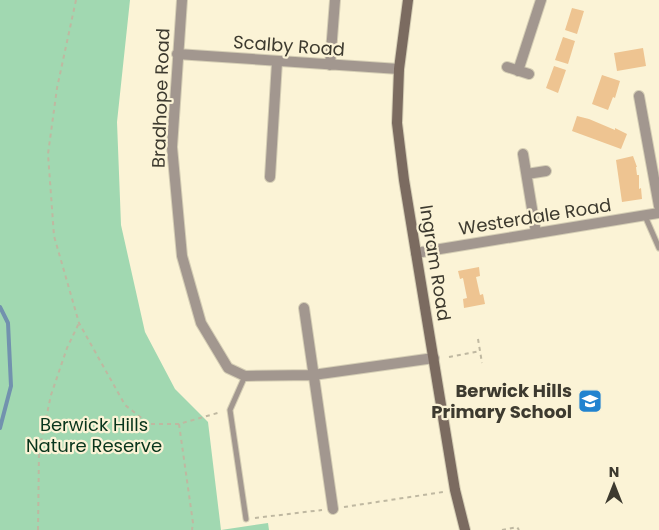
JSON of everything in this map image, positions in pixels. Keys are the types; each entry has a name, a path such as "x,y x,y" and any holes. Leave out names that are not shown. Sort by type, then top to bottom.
{"street":[{"name":"Bradhope Road","path":"182,0 172,146 182,256 201,323 228,368 245,376"},
{"path":"330,65 335,0"},
{"name":"Ingram Road","path":"408,0 399,69 397,123 416,253 455,490 466,530"},
{"path":"518,71 541,0"},
{"name":"Scalby Road","path":"177,54 399,69"},
{"path":"270,177 278,62"},
{"path":"507,67 529,74"},
{"path":"639,96 659,206"},
{"path":"523,154 536,233"},
{"path":"527,174 546,172"},
{"name":"Westerdale Road","path":"416,253 659,214"},
{"path":"304,308 333,509"},
{"path":"245,376 313,375 434,358"}],"lane":[{"path":"645,216 659,248"},
{"path":"245,376 230,410 246,519"}],"path":[{"path":"76,0 56,88 48,154 54,236 79,323 125,405 149,424 179,424 230,410"},
{"path":"38,530 39,451 51,394 67,348 79,323"},
{"path":"478,339 482,363"},
{"path":"449,357 480,351"},
{"path":"179,424 193,523 192,530"},
{"path":"246,519 333,509 455,490"},
{"path":"502,530 517,527 519,530"}],"green space":[{"name":"Berwick Hills Nature Reserve","path":"0,0 130,0 117,122 121,225 145,332 175,389 208,422 221,530 0,530"},
{"path":"268,523 269,530 221,530"}],"building":[{"path":"572,8 584,11 577,34 565,30"},
{"path":"563,37 575,41 568,64 555,60"},
{"path":"643,48 646,66 617,71 614,53"},
{"path":"554,66 566,70 558,93 546,88"},
{"path":"602,75 620,81 615,98 613,97 608,110 592,104"},
{"path":"577,116 615,130 615,128 627,134 621,149 572,131"},
{"path":"633,156 637,167 637,175 639,175 639,189 641,188 642,199 622,202 616,160"},
{"path":"479,267 480,276 476,277 480,295 483,294 485,304 464,308 463,299 467,298 463,278 460,279 458,271"}],"waterway":[{"path":"0,307 8,323 11,386 0,428"}],"place":[{"name":"Berwick Hills Primary School","path":"590,401"}]}
